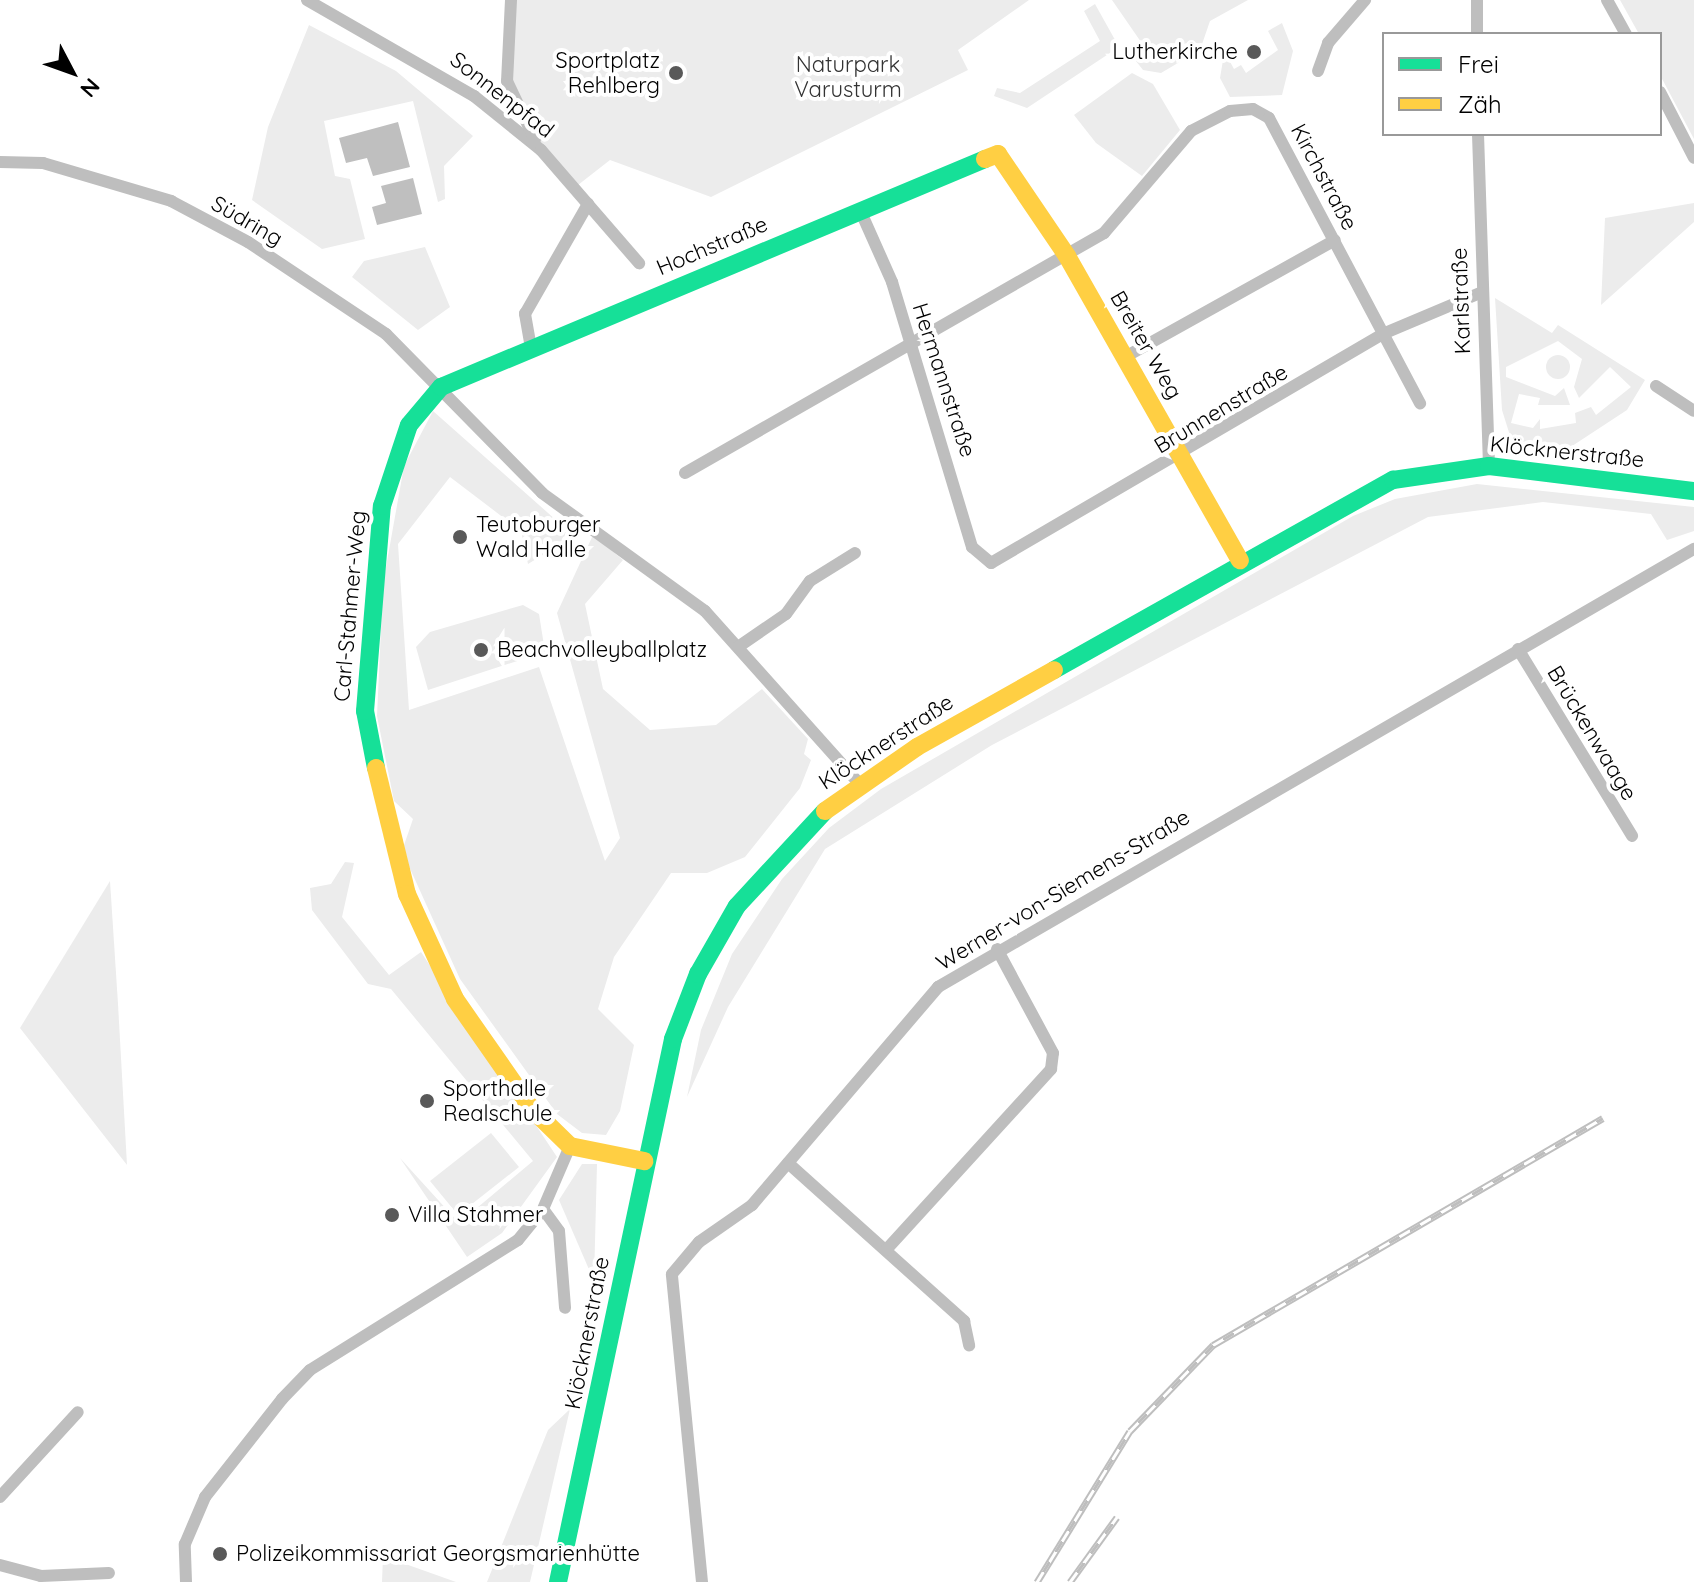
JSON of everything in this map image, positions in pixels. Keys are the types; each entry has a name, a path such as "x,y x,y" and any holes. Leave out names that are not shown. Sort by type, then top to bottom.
{"street":[{"name":"Sonnenpfad","path":"307,0 328,5 432,66 541,150 639,263"},
{"path":"511,0 507,81 541,150"},
{"path":"1318,71 1328,43 1365,0"},
{"path":"1477,0 1477,32"},
{"path":"1607,0 1625,32"},
{"path":"1662,96 1694,158"},
{"name":"Kirchstraße","path":"1067,256 1104,233 1191,131 1230,111 1253,109 1280,135 1420,403"},
{"name":"Karlstraße","path":"1478,136 1480,293 1489,466"},
{"name":"Hochstraße","path":"441,387 860,210 1004,157"},
{"name":"Breiter Weg","path":"1004,157 1067,256 1240,560"},
{"name":"Südring","path":"0,162 43,163 171,201 362,318 441,387 542,493 662,574 738,647 859,783"},
{"path":"531,348 525,314 588,204"},
{"name":"Hermannstraße","path":"860,210 913,346 972,547 985,562"},
{"path":"1125,357 1335,240"},
{"path":"685,473 1067,256"},
{"name":"Brunnenstraße","path":"985,562 997,562 1183,457 1385,333 1480,293"},
{"path":"1656,386 1694,411"},
{"name":"Carl-Stahmer-Weg","path":"441,387 409,425 382,506 365,711 374,774 407,894 455,999 531,1108 570,1146"},
{"name":"Klöcknerstraße","path":"558,1582 644,1161 673,1039 717,939 784,848 859,783 1240,560 1393,480 1489,466 1694,491"},
{"name":"Werner-von-Siemens-Straße","path":"702,1582 672,1274 788,1163 938,987 997,949 1694,549"},
{"path":"738,647 786,614 810,581 855,553"},
{"name":"Brückenwaage","path":"1518,649 1632,836"},
{"path":"886,1250 1051,1069 1053,1053 997,949"},
{"path":"186,1582 185,1544 205,1497 282,1399 310,1370 518,1240 543,1209 570,1146 644,1161"},
{"path":"788,1163 964,1321 969,1345"},
{"path":"543,1209 559,1231 565,1308"},
{"path":"0,1497 78,1412"},
{"path":"0,1565 41,1576 109,1573"}],"green space":[{"name":"Naturpark Varusturm","path":"511,0 1029,0 958,50 968,70 711,197 610,160 578,185 541,150 507,81"},
{"path":"1112,0 1248,0 1210,21 1200,50 1161,73 1143,70 1132,56 1141,42"},
{"path":"1620,0 1694,0 1694,139 1662,79 1662,32 1638,32"},
{"path":"1095,4 1119,47 1027,108 994,96 997,88 1020,93 1100,41 1084,11"},
{"path":"1282,23 1293,51 1282,95 1230,97 1220,78 1225,48 1235,54 1228,58 1234,69 1241,65 1246,73 1278,50 1268,31"},
{"path":"309,25 396,71 473,136 444,166 445,199 438,202 413,101 324,121 335,176 350,179 365,239 322,249 252,200 268,127"},
{"path":"1132,73 1153,84 1180,130 1142,176 1096,143 1074,115"},
{"path":"1694,203 1694,222 1601,305 1605,218"},
{"path":"425,247 450,307 418,330 352,277 364,261"},
{"path":"1495,298 1552,333 1558,325 1645,380 1627,410 1566,450 1512,442 1502,410","holes":["1558,341 1582,359 1574,387 1579,398 1610,367 1631,387 1596,415 1591,407 1575,413 1576,423 1540,429 1540,419 1533,428 1511,423 1519,394 1540,398 1538,405 1570,405 1564,388 1555,396 1506,377 1506,367"]},
{"path":"1558,355 1567,358 1570,367 1567,376 1558,379 1549,376 1546,367 1549,358"},
{"path":"433,411 574,536 528,564 521,531 450,477 398,544 409,710 539,667 605,861 620,838 557,613 593,535 623,560 585,604 603,689 650,730 716,725 762,689 808,739 804,754 811,760 800,788 745,857 707,873 671,873 614,957 598,1009 634,1045 620,1111 606,1135 582,1133 557,1114 460,979 402,851 413,819 394,801 377,716 383,584 404,466"},
{"path":"1477,484 1694,507 1694,531 1667,540 1651,514 1543,502 1428,517 992,745 825,849 728,1007 687,1097 701,1030 732,954 782,879 829,828 881,789 1353,516 1395,499"},
{"name":"Beachvolleyballplatz","path":"523,605 539,614 545,652 428,690 416,647 430,632"},
{"path":"345,862 354,863 342,917 389,975 421,952 557,1157 502,1233 467,1257 400,1158 459,1223 533,1161 391,989 368,984 312,910 310,888 331,884"},
{"path":"110,881 118,1004 127,1165 20,1028"},
{"path":"491,1133 519,1167 458,1215 430,1181"},
{"path":"582,1164 597,1164 594,1281 559,1200"},
{"path":"570,1409 530,1582 487,1582 548,1430"},
{"path":"383,1556 456,1582 382,1582"}],"shaded area":[{"path":"398,122 410,167 373,176 367,158 346,163 339,138"},
{"path":"413,178 422,214 377,225 372,207 386,203 381,186"}],"railway":[{"path":"1037,1582 1130,1431 1213,1345 1603,1118"},
{"path":"1070,1582 1117,1517"}],"traffic: fast":[{"path":"376,768 365,711 382,506 409,425 441,387 985,159"},
{"path":"1054,670 1393,480 1489,466 1694,491"},
{"path":"558,1582 673,1039 698,974 737,906 825,811"}],"traffic: slow":[{"path":"985,159 998,154 1067,256 1240,560"},
{"path":"825,811 917,747 1054,670"},
{"path":"376,768 407,894 455,999 531,1108 570,1146 644,1161"}],"place":[{"name":"Lutherkirche","path":"1254,52"},
{"name":"Sportplatz Rehlberg","path":"676,73"},
{"name":"Teutoburger Wald Halle","path":"460,537"},
{"name":"Beachvolleyballplatz","path":"481,650"},
{"name":"Sporthalle Realschule","path":"427,1101"},
{"name":"Villa Stahmer","path":"392,1215"},
{"name":"Polizeikommissariat Georgsmarienhütte","path":"220,1554"}]}
